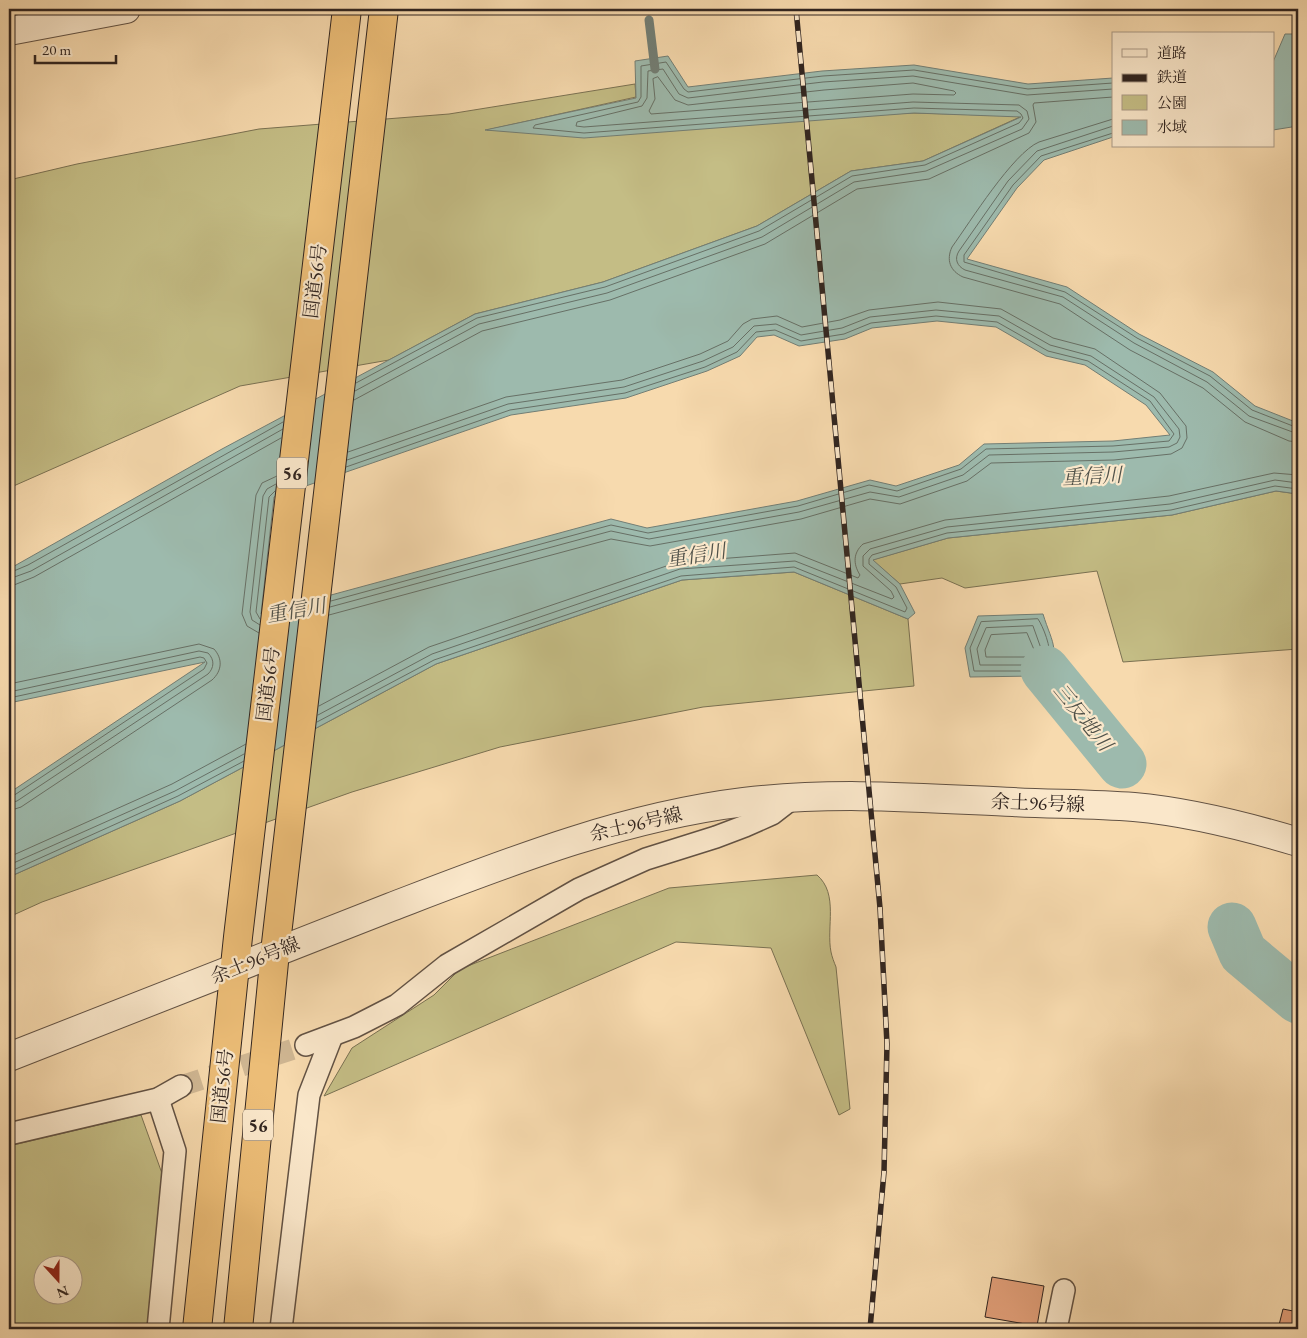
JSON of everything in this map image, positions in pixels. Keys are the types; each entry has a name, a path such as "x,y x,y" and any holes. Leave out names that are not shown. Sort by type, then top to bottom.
{"highway":[{"name":"国道56号","path":"197,1329 234,968 347,9"},
{"name":"国道56号","path":"238,1329 275,952 384,9"}],"street":[{"path":"9,31 126,9"},
{"path":"306,1045 332,1036 397,1004 447,965 579,889 646,859 745,826 772,814 794,797"},
{"name":"余土96号線","path":"9,1057 275,952 543,850 599,831 740,802 794,797 923,798 1134,807 1193,816 1261,831 1298,842"},
{"path":"281,1329 310,1095 332,1036"},
{"path":"9,1134 158,1099 181,1086"},
{"path":"158,1099 174,1151 158,1329"},
{"path":"1056,1329 1064,1290"}],"green space":[{"path":"635,84 636,97 487,130 914,113 1022,116 923,161 851,171 757,226 603,282 475,314 389,360 240,386 9,488 9,180 77,164 259,129 449,114"},
{"path":"1276,491 1298,494 1298,649 1123,662 1097,571 965,588 942,578 900,584 872,560 948,538 1172,515"},
{"path":"794,572 908,619 914,686 703,707 500,747 352,792 42,902 9,917 9,877 180,801 436,664 682,580"},
{"path":"817,875 824,883 830,901 831,954 836,967 850,1109 839,1115 771,948 676,942 324,1096 352,1048 434,995 460,969 669,888"},
{"path":"141,1115 164,1179 149,1329 9,1329 9,1146"}],"water":[{"path":"1285,34 1298,34 1298,126 1274,130 1274,60"},
{"name":"重信川","path":"668,56 688,87 822,71 914,65 1028,84 1112,78 1112,137 1044,160 1017,188 967,259 1067,287 1139,334 1213,372 1255,406 1298,423 1298,494 1276,491 1172,515 948,538 873,560 900,584 915,613 908,619 794,572 682,580 436,664 180,801 9,877 9,793 205,662 9,703 9,569 222,449 475,314 603,282 757,226 851,171 923,161 1021,117 914,113 584,138 485,130 636,98 635,61","holes":["937,321 996,327 1046,356 1085,365 1146,405 1170,435 1113,441 984,444 959,465 896,486 870,480 797,501 647,528 611,519 261,614 274,497 511,415 626,398 707,371 740,356 757,337 774,335 799,346 845,339 872,328"]},
{"path":"1043,614 1054,648 1051,662 1045,669 1036,676 970,677 965,648 978,616"}],"building":[{"path":"992,1277 1044,1286 1037,1326 985,1317"},
{"path":"1283,1309 1298,1312 1298,1329 1278,1329"}],"waterway":[{"path":"649,20 655,69"},
{"name":"三反地川","path":"1045,670 1122,764"},
{"name":"三反地川","path":"1232,927 1243,953 1298,999"}],"tunnel":[{"path":"181,1086 306,1045"}],"railway":[{"path":"796,9 880,908 887,1044 884,1172 870,1329"}]}
